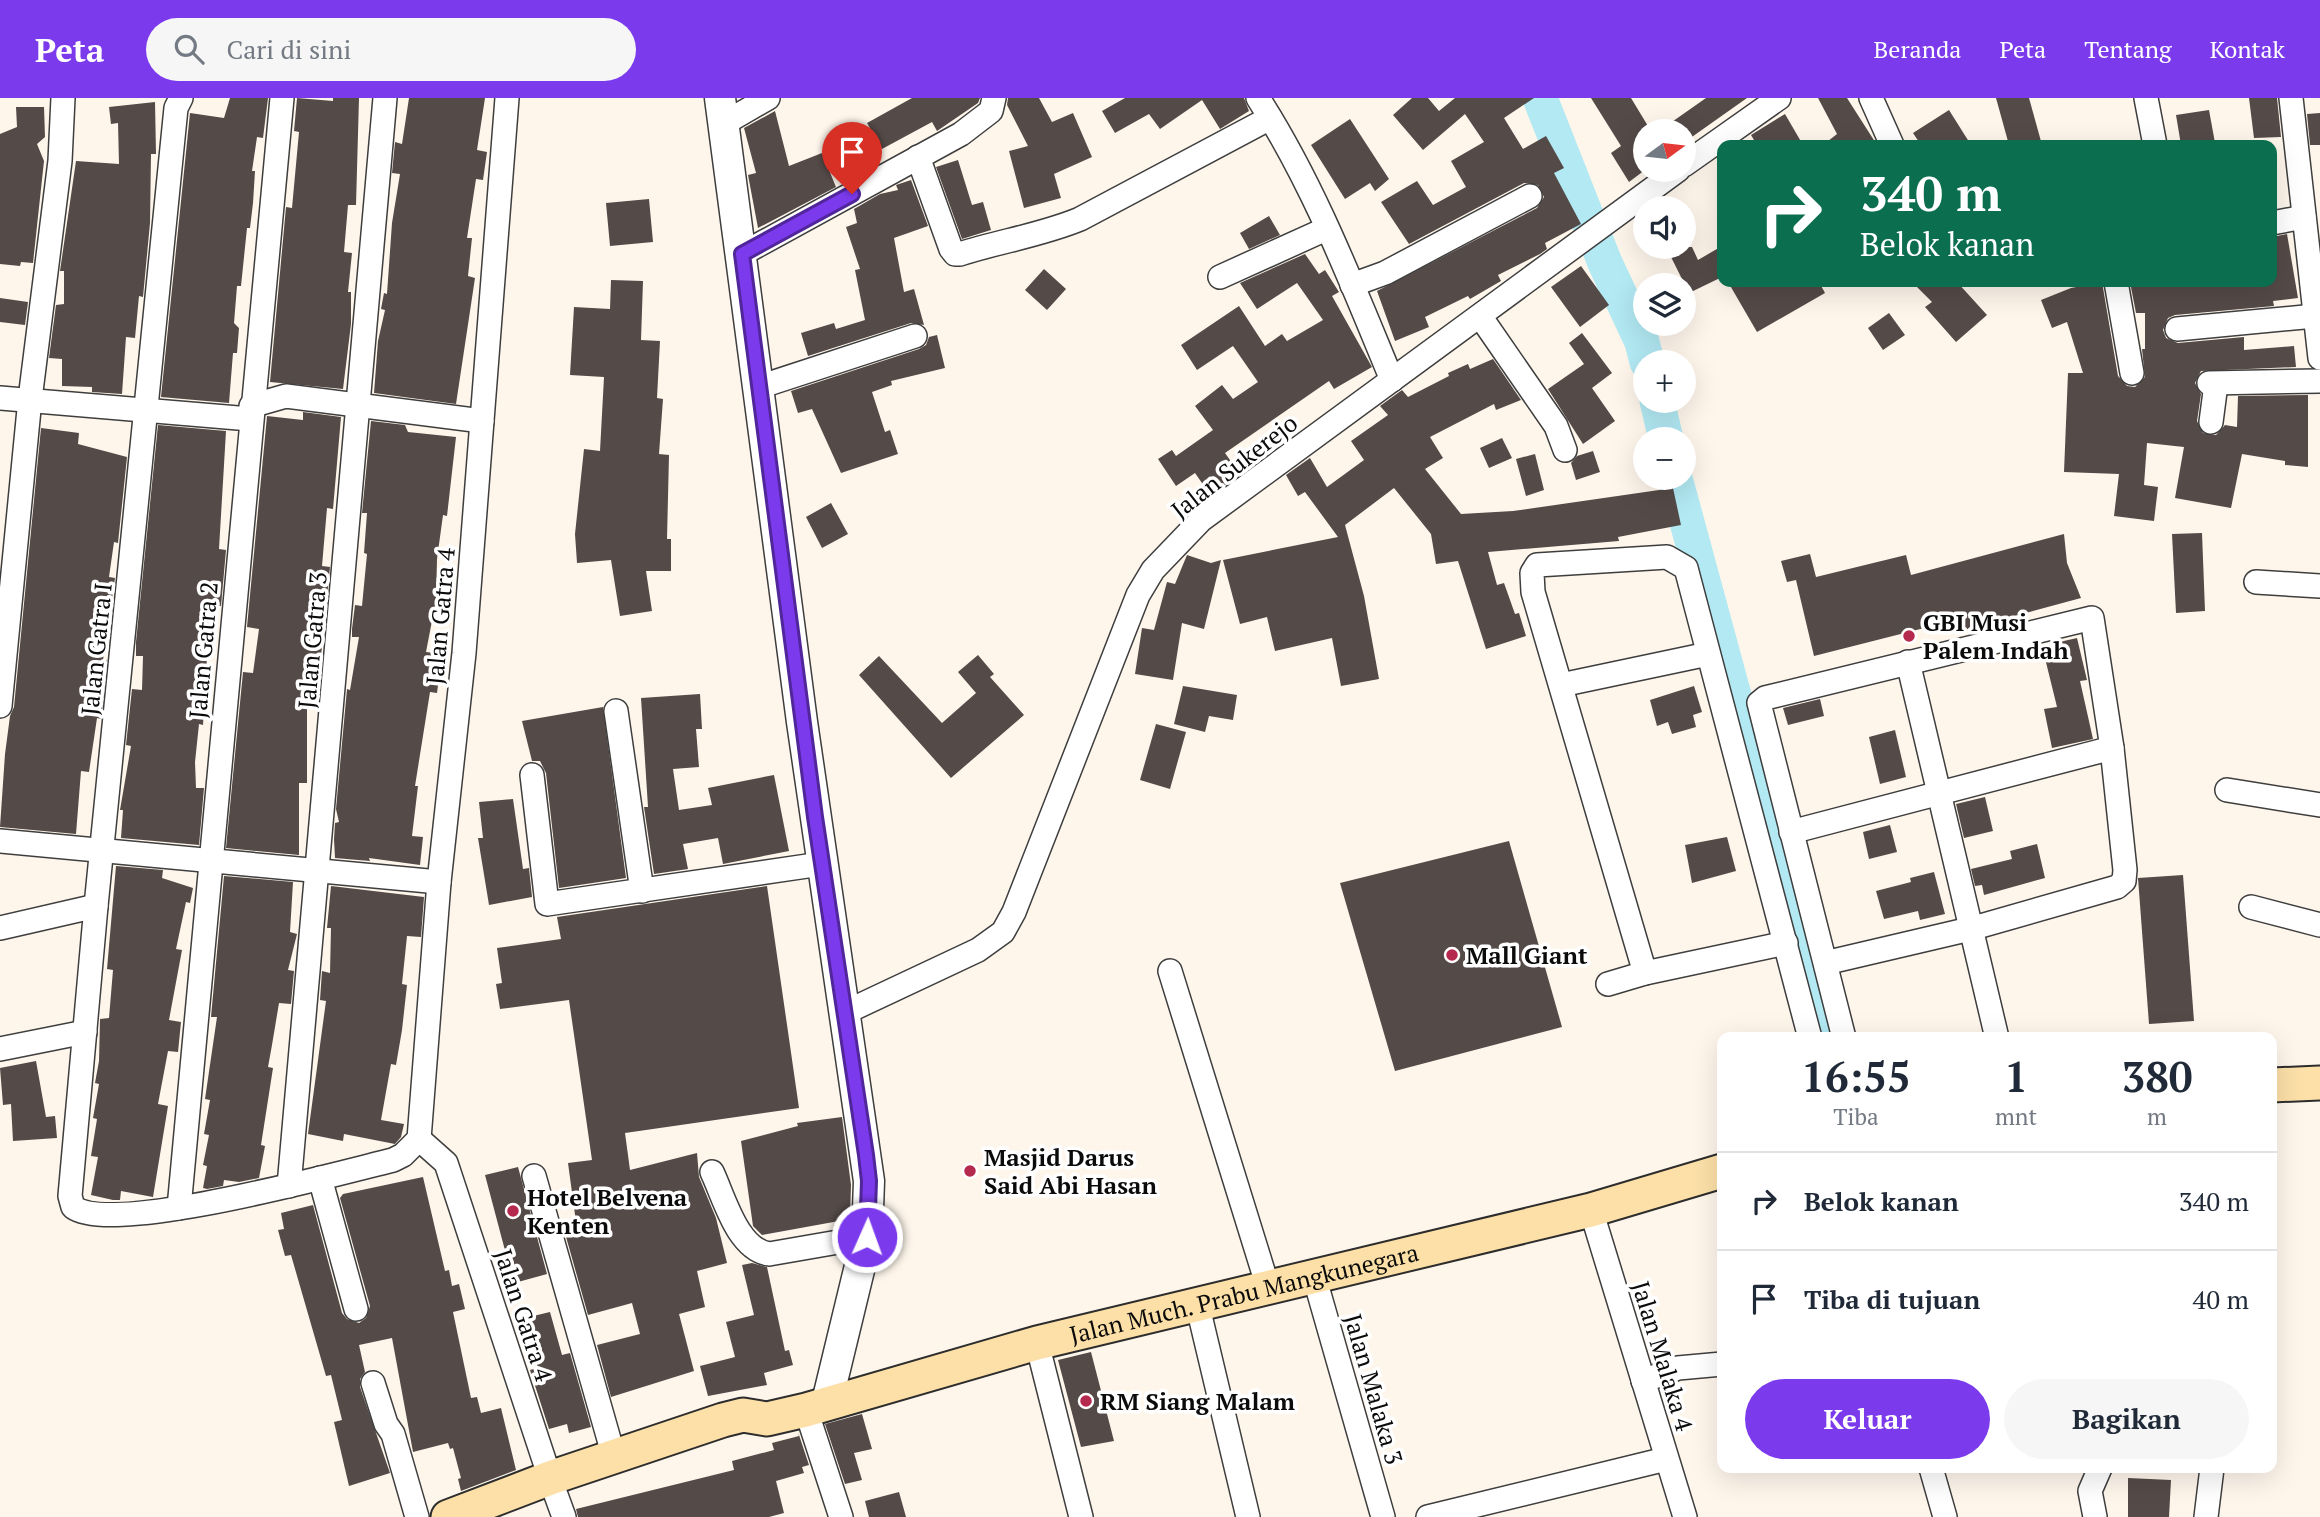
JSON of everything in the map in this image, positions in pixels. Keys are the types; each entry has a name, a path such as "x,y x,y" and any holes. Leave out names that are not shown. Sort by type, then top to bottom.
{"main road":[{"path":"2277,1085 2320,1083"},
{"name":"Jalan Much. Prabu Mangkunegara","path":"499,1517 738,1436 753,1430 767,1419 1037,1343 1591,1210 1717,1172"},
{"name":"Jalan Much. Prabu Mangkunegara","path":"448,1517 557,1497 614,1457 743,1415 767,1419"}],"street":[{"path":"0,706 30,399 60,161 63,98"},
{"name":"Jalan Gatra I","path":"179,1208 95,1216 73,1207 70,1196 96,906 176,108 181,98"},
{"name":"Jalan Gatra 2","path":"179,1208 250,413 282,98"},
{"name":"Jalan Gatra 3","path":"289,1186 384,98"},
{"name":"Jalan Gatra 4","path":"507,98 464,653 414,1143 446,1163 557,1497"},
{"path":"768,98 722,111 821,864 869,1181 867,1237 817,1406 841,1517"},
{"path":"742,254 961,134 991,111 994,98"},
{"path":"1258,98 1353,285 1392,380"},
{"path":"1719,140 1779,98"},
{"path":"1871,98 1890,140"},
{"path":"2146,98 2154,140"},
{"path":"2291,98 2320,358"},
{"path":"918,157 951,249 955,254 960,254 1009,238 1056,229 1080,219 1270,118"},
{"path":"1696,157 1717,142"},
{"name":"Jalan Sukerejo","path":"844,1013 978,950 1003,932 1014,912 1138,594 1153,570 1201,520 1662,182"},
{"path":"1353,285 1385,273 1530,196"},
{"path":"2277,222 2304,217"},
{"path":"1220,276 1326,229"},
{"path":"2117,287 2132,373"},
{"path":"1480,316 1556,426 1565,450"},
{"path":"2177,329 2315,316"},
{"path":"759,387 915,336"},
{"path":"2211,422 2213,384 2320,381"},
{"path":"0,398 146,410 250,413 286,396 482,421"},
{"path":"1645,972 1533,592 1532,573 1537,565 1667,557 1680,563 1689,579 1808,1032"},
{"path":"2256,582 2320,586"},
{"path":"1825,962 2059,905 2117,887 2124,881 2112,748 2092,618 1761,700 1758,710 1842,1032"},
{"path":"1560,685 1708,654"},
{"path":"1908,662 1937,795 1995,1032"},
{"path":"615,711 642,891"},
{"path":"1791,832 2112,748"},
{"path":"532,775 547,904 821,864"},
{"path":"2227,790 2320,805"},
{"path":"0,841 439,882"},
{"path":"0,928 96,906"},
{"path":"2251,907 2320,925"},
{"path":"1608,984 1645,972 1786,943"},
{"path":"1170,971 1268,1287"},
{"path":"0,1049 85,1032"},
{"path":"179,1208 289,1186 393,1160 414,1143"},
{"path":"712,1172 740,1232 759,1252 769,1254 867,1237"},
{"path":"534,1176 614,1457"},
{"path":"320,1178 356,1309"},
{"name":"Jalan Malaka 4","path":"1591,1210 1685,1517"},
{"name":"Jalan Malaka 3","path":"1314,1276 1383,1517"},
{"path":"1197,1303 1248,1517"},
{"path":"1037,1343 1081,1517"},
{"path":"1643,1381 1678,1368 1717,1364"},
{"path":"373,1383 386,1424 393,1434 417,1517"},
{"path":"1429,1517 1666,1459"},
{"path":"1932,1473 1945,1517"},
{"path":"2095,1517 2090,1491 2098,1473"},
{"path":"2206,1517 2211,1473"}],"building":[{"path":"230,98 268,98 263,138 257,137 252,171 255,171 250,228 247,228 241,286 237,286 234,323 239,328 237,353 233,353 229,403 161,397 190,113 224,118"},
{"path":"297,98 333,101 333,98 359,98 356,205 348,205 344,252 352,253 348,292 351,292 351,324 343,389 270,382 286,207 292,208 299,132 294,131"},
{"path":"409,98 485,98 477,150 487,152 483,180 476,179 467,238 472,238 468,276 475,278 456,404 374,393 378,341 385,310 381,309 384,293 387,294 392,223 400,174 392,173 395,142 402,144"},
{"path":"912,98 980,98 978,103 937,131 932,122 882,149 867,123"},
{"path":"1008,98 1039,98 1052,122 1073,113 1092,157 1054,174 1061,198 1024,208 1009,151 1028,146 1007,105"},
{"path":"1125,98 1244,98 1249,111 1220,129 1202,100 1160,129 1149,114 1115,133 1102,111"},
{"path":"1412,98 1428,98 1439,111 1455,98 1534,98 1504,118 1523,149 1546,136 1564,168 1554,173 1581,224 1545,243 1547,249 1540,254 1498,275 1501,281 1470,299 1468,296 1425,317 1429,327 1395,341 1377,291 1537,208 1544,197 1538,185 1524,183 1409,244 1381,202 1417,181 1433,205 1466,187 1451,161 1484,142 1465,114 1423,150 1393,115"},
{"path":"1591,98 1631,98 1644,119 1633,119 1633,179 1629,182 1611,153 1621,146"},
{"path":"1706,98 1747,98 1696,134 1696,119 1676,119"},
{"path":"1818,98 1847,98 1874,140 1829,140 1837,134"},
{"path":"1996,98 2029,98 2041,140 2008,140"},
{"path":"2249,98 2277,98 2281,137 2254,138"},
{"path":"155,102 156,154 151,154 150,223 143,297 139,296 135,338 126,337 122,394 92,392 92,387 62,386 62,359 49,358 56,305 64,304 64,271 60,271 76,161 119,164 118,123 111,124 109,107"},
{"path":"16,107 44,107 45,137 37,144 44,161 33,263 21,262 20,266 0,264 0,134 17,127"},
{"path":"1949,110 1968,140 1918,140 1913,133"},
{"path":"2209,110 2214,140 2180,140 2176,115"},
{"path":"775,111 789,166 822,153 836,187 758,228 748,175 756,173 744,128"},
{"path":"2320,113 2320,145 2310,145 2307,114"},
{"path":"1785,114 1800,140 1754,140 1751,135"},
{"path":"1350,119 1389,179 1375,191 1370,183 1345,199 1311,145"},
{"path":"958,160 972,205 983,202 991,230 962,239 936,167"},
{"path":"911,180 928,226 894,238 904,292 914,289 924,325 911,323 808,356 801,333 834,323 836,329 865,320 855,270 860,269 846,227 857,223 854,209 880,194 898,190 896,185"},
{"path":"649,199 653,242 610,246 606,203"},
{"path":"1269,216 1280,235 1249,249 1240,233"},
{"path":"2287,234 2298,298 2273,301 2274,306 2175,315 2168,318 2163,330 2166,338 2178,343 2244,337 2244,350 2294,346 2296,367 2201,371 2195,383 2201,394 2197,421 2203,433 2216,435 2225,425 2237,427 2238,396 2308,395 2308,467 2285,465 2285,461 2242,454 2231,508 2175,498 2184,447 2147,443 2144,485 2158,487 2154,521 2114,516 2119,474 2064,472 2068,373 2083,373 2067,322 2052,328 2041,300 2071,288 2103,287 2118,376 2127,386 2135,387 2145,377 2142,349 2145,349 2145,313 2136,313 2131,287 2277,287 2277,236"},
{"path":"1717,249 1717,279 1696,290 1696,273 1679,273 1672,259 1696,259 1696,256 1698,260"},
{"path":"1305,254 1319,274 1325,270 1339,292 1332,296 1372,367 1334,389 1329,381 1225,453 1240,474 1211,496 1195,473 1176,486 1158,459 1172,450 1176,456 1213,430 1195,406 1222,385 1233,399 1258,382 1233,346 1197,370 1181,345 1239,306 1265,346 1282,334 1287,341 1323,320 1297,283 1257,309 1240,283"},
{"path":"1581,266 1609,305 1580,327 1551,287"},
{"path":"1044,269 1066,289 1047,310 1025,290"},
{"path":"611,280 643,281 641,340 660,341 657,398 663,399 659,454 669,455 667,539 671,539 671,571 646,571 652,611 620,616 611,560 577,563 575,534 584,449 600,451 604,377 570,375 574,307 610,309"},
{"path":"1731,287 1822,287 1825,293 1757,332"},
{"path":"1917,287 1962,287 1987,315 1956,342 1925,307 1932,302"},
{"path":"0,298 28,302 25,325 0,322"},
{"path":"1889,313 1905,335 1883,350 1868,328"},
{"path":"1582,333 1612,373 1592,388 1615,421 1583,444 1548,389 1584,364 1569,343"},
{"path":"937,335 945,368 891,381 892,385 872,392 885,432 890,430 898,454 841,473 812,409 798,413 791,391 919,349 926,345 929,337"},
{"path":"1493,359 1521,400 1496,410 1494,404 1430,437 1443,458 1425,469 1461,514 1513,511 1673,490 1681,525 1618,537 1619,541 1488,552 1497,585 1504,583 1515,614 1519,613 1526,636 1486,649 1458,561 1436,564 1431,534 1394,488 1345,525 1364,596 1379,679 1341,686 1332,638 1275,651 1267,617 1240,624 1223,560 1338,537 1305,492 1298,496 1286,475 1310,458 1327,487 1364,460 1351,441 1388,415 1380,406 1402,390 1408,397 1449,376 1448,373 1468,364 1470,369"},
{"path":"303,412 341,417 333,509 327,508 322,566 330,567 316,705 307,706 307,783 299,783 299,855 226,848 243,672 253,673 259,629 247,627 267,416 303,420"},
{"path":"371,421 405,425 408,432 456,437 447,516 443,515 437,559 436,600 426,652 442,654 437,693 430,692 415,786 418,786 412,836 423,837 420,865 369,858 370,861 335,858 335,823 339,822 336,809 347,689 350,690 359,637 352,637 352,629 355,605 362,606 367,554 364,553 367,513 362,513"},
{"path":"158,425 226,431 219,549 226,550 221,606 210,605 203,725 199,724 195,762 196,788 204,788 199,845 121,838 123,810 120,810 131,746 126,745 132,689 142,690 143,656 136,656 136,642"},
{"path":"41,428 79,433 78,444 127,457 118,543 114,542 109,577 115,578 103,660 107,660 101,719 97,718 89,772 81,771 76,834 0,827 5,754 10,716 14,707"},
{"path":"1502,438 1512,458 1489,468 1480,448"},
{"path":"1593,451 1600,472 1576,480 1571,463 1577,456"},
{"path":"1535,454 1544,490 1526,496 1516,459"},
{"path":"831,503 848,534 822,548 806,517"},
{"path":"2202,533 2205,611 2176,613 2172,534"},
{"path":"2064,534 2067,563 2081,598 1949,634 1944,623 1814,656 1796,580 1787,582 1781,561 1810,554 1816,577 1906,555 1911,575"},
{"path":"1187,555 1211,563 1221,560 1204,629 1182,623 1173,680 1135,674 1142,628 1154,630 1167,582 1175,584"},
{"path":"2077,638 2087,680 2080,681 2093,739 2052,748 2044,709 2057,707 2042,646"},
{"path":"978,655 994,674 990,677 1024,715 951,778 859,675 879,656 942,723 976,693 958,672"},
{"path":"1183,686 1237,695 1233,720 1209,716 1205,732 1174,724"},
{"path":"1694,686 1702,712 1693,715 1696,727 1672,734 1668,722 1657,726 1650,700"},
{"path":"700,694 702,729 696,729 699,767 673,769 679,810 712,805 708,788 774,775 789,851 723,864 718,838 683,844 688,869 654,874 644,807 648,807 641,698"},
{"path":"1820,699 1824,716 1788,725 1783,708"},
{"path":"603,707 626,878 559,888 546,773 540,761 532,761 522,721"},
{"path":"1156,724 1186,732 1170,789 1140,780"},
{"path":"1895,730 1906,777 1880,784 1869,737"},
{"path":"1985,797 1993,831 1964,838 1956,804"},
{"path":"513,799 523,869 529,868 532,897 489,905 478,838 483,838 479,802"},
{"path":"1890,825 1897,852 1869,859 1863,832"},
{"path":"1727,837 1736,871 1692,883 1685,845"},
{"name":"Mall Giant","path":"1509,841 1562,1027 1395,1071 1340,883"},
{"path":"2037,844 2045,878 1984,895 1982,885 1975,886 1971,869 2012,859 2010,851"},
{"path":"116,866 163,870 162,878 193,888 190,903 186,902 176,949 182,950 169,1020 181,1022 178,1052 168,1051 158,1104 168,1106 153,1197 121,1191 120,1200 91,1195 98,1157 91,1156 97,1119 93,1118 99,1084 95,1083 99,1061 100,1019 109,1018 113,970 107,969"},
{"path":"1934,872 1945,914 1920,920 1918,911 1884,919 1876,891 1911,882 1910,878"},
{"path":"2183,875 2194,1021 2149,1024 2138,878"},
{"path":"224,876 293,882 290,932 297,934 288,970 294,971 291,1004 279,1003 268,1067 273,1068 261,1145 265,1146 259,1178 239,1182 224,1180 223,1186 207,1189 203,1188 207,1166 203,1165 209,1135 204,1134 210,1100 205,1099 217,1017 211,1017"},
{"path":"331,886 424,897 421,937 407,936 402,984 407,985 402,1030 396,1065 391,1064 381,1120 404,1124 401,1137 395,1144 344,1134 343,1141 308,1134 326,1001 320,1000 322,971 330,973 331,928 327,928"},
{"path":"767,886 799,1108 625,1133 630,1170 697,1153 699,1177 716,1218 727,1263 697,1271 705,1307 679,1314 694,1371 611,1397 597,1345 640,1334 632,1303 588,1315 563,1226 576,1222 568,1163 592,1160 569,1000 500,1009 496,984 502,983 497,948 561,939 557,917"},
{"path":"36,1061 46,1117 55,1116 57,1138 13,1141 11,1104 3,1105 0,1068"},
{"path":"842,1117 851,1185 850,1219 762,1235 753,1226 741,1141 798,1126 797,1123"},
{"name":"Hotel Belvena Kenten","path":"518,1167 547,1274 518,1282 512,1256 507,1258 485,1175"},
{"path":"423,1177 445,1271 449,1270 452,1286 459,1284 465,1309 453,1312 471,1398 477,1397 481,1413 501,1408 516,1470 461,1491 458,1479 461,1478 453,1448 450,1449 448,1443 413,1452 392,1338 359,1345 365,1372 360,1379 360,1387 390,1473 349,1486 334,1422 342,1420 331,1375 326,1376 291,1255 285,1256 278,1230 284,1229 281,1213 313,1205 342,1313 347,1319 359,1323 366,1318 370,1306 340,1198 343,1194"},
{"path":"752,1263 767,1267 785,1351 789,1350 793,1365 764,1373 767,1385 708,1396 700,1366 735,1357 726,1322 754,1315 742,1265"},
{"path":"550,1312 562,1355 570,1353 591,1427 569,1433 567,1424 549,1429 530,1370 538,1368 525,1318"},
{"name":"RM Siang Malam","path":"1091,1352 1114,1441 1081,1447 1058,1360"},
{"path":"862,1414 872,1449 854,1453 862,1480 845,1484 825,1424"},
{"path":"798,1432 809,1465 802,1467 804,1473 776,1481 784,1513 769,1517 578,1517 576,1509 734,1470 732,1461 774,1450 772,1443 799,1436"},
{"path":"2128,1478 2171,1480 2169,1517 2128,1517"},
{"path":"899,1492 906,1517 869,1517 865,1501"}],"waterway":[{"path":"1540,98 1605,263 1644,350"},
{"path":"1660,413 1663,427"},
{"path":"1678,490 1825,1032"}],"place":[{"name":"GBI Musi Palem Indah","path":"1909,636"},
{"name":"Mall Giant","path":"1452,955"},
{"name":"Masjid Darus Said Abi Hasan","path":"970,1171"},
{"name":"Hotel Belvena Kenten","path":"513,1211"},
{"name":"RM Siang Malam","path":"1086,1401"}],"route":[{"path":"852,194 742,254 778,550 866,1155 869,1181 867,1237"}]}
